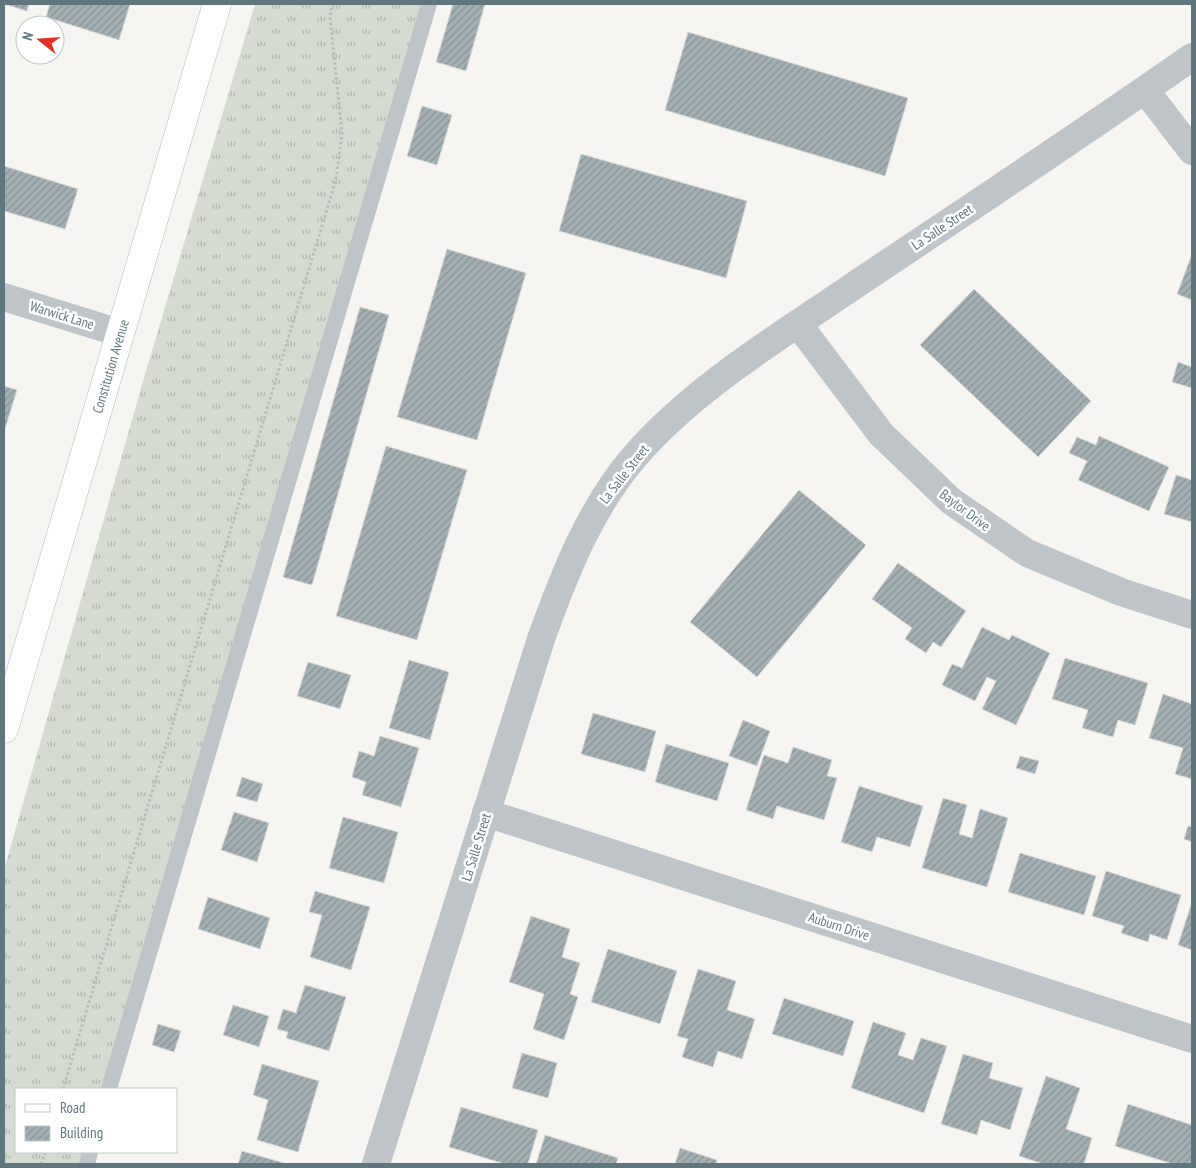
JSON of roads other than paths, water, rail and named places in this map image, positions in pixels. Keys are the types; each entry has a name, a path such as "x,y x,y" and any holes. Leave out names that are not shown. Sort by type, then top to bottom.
{"main road":[{"name":"Constitution Avenue","path":"5,722 217,4"}],"street":[{"name":"La Salle Street","path":"376,1164 558,589 604,498 634,457 676,413 798,324 1145,90 1192,56"},
{"path":"1145,90 1192,151"},
{"name":"Warwick Lane","path":"4,297 120,333"},
{"name":"Baylor Drive","path":"798,324 881,434 951,501 1027,553 1121,592 1192,615"},
{"name":"Auburn Drive","path":"486,813 1192,1039"}],"lane":[{"path":"109,1088 429,4"}]}
